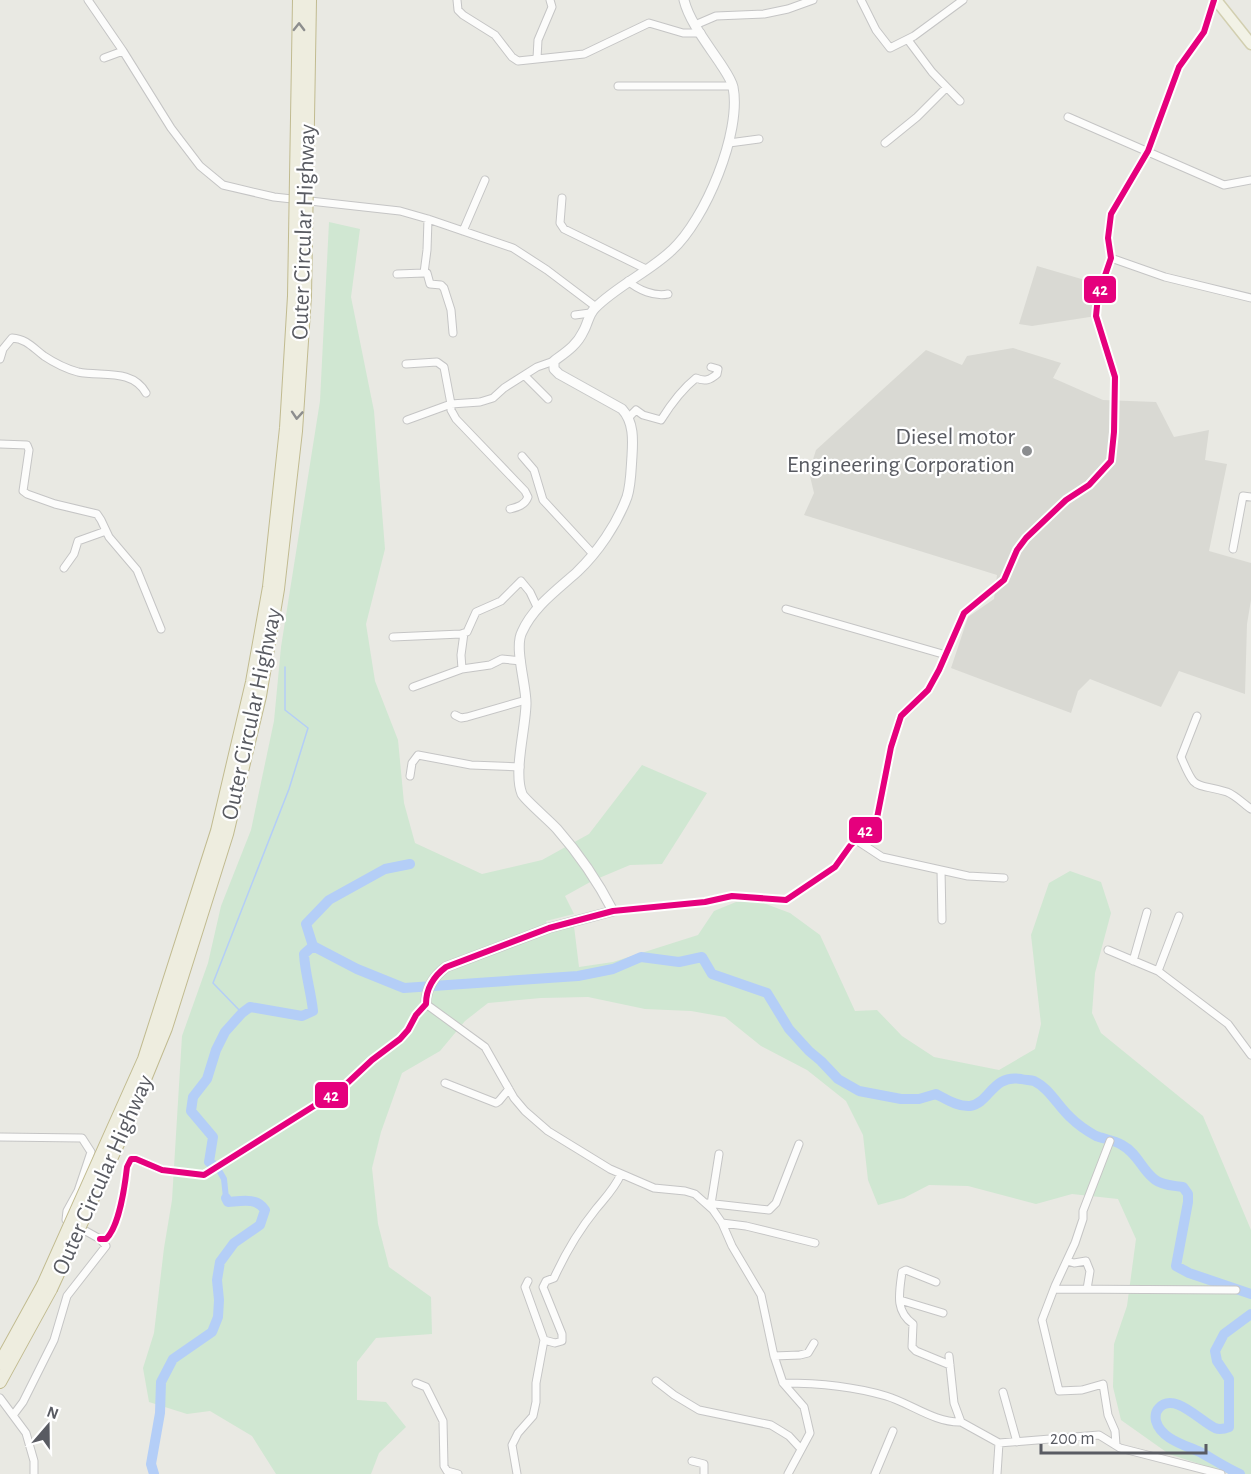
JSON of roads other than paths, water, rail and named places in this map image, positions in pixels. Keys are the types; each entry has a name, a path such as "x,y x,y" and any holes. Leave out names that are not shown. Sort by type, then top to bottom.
{"highway":[{"name":"Outer Circular Highway","path":"0,1363 47,1287 148,1048 217,831 252,682 269,587 286,428 294,296 299,0"},
{"name":"Outer Circular Highway","path":"0,1382 123,1133 166,1028 227,834 260,696 278,589 296,431 305,296 310,0"}],"main road":[{"path":"1215,0 1251,44"}],"street":[{"path":"88,0 171,128 200,166 223,185 274,197 400,211 464,231 513,248 547,270 593,310"},
{"path":"457,0 458,9 463,15 495,35 515,60 520,61 537,57 584,54 649,24 683,33 698,29 716,16 764,14 813,0"},
{"path":"537,57 538,40 552,7 550,0"},
{"path":"574,315 593,310 628,281 671,251 690,231 702,211 729,142 734,117 733,86 690,17 684,0"},
{"path":"861,0 876,30 890,48 908,40 963,0"},
{"path":"100,1239 106,1239 114,1226 127,1167 131,1159 162,1170 204,1176 341,1089 372,1060 400,1039 426,1001 435,975 446,967 549,928 613,911 705,902 732,896 786,900 835,867 876,818 891,747 901,716 927,690 946,655 964,613 1004,580 1017,550 1026,538 1066,500 1089,485 1111,462 1115,377 1096,316 1098,296 1111,258 1108,238 1110,214 1148,151 1179,67 1204,32 1215,0"},
{"path":"908,40 946,88 960,101"},
{"path":"104,58 123,51"},
{"path":"618,86 733,86"},
{"path":"885,143 917,117 946,88"},
{"path":"1068,117 1224,185 1251,180"},
{"path":"729,142 759,139"},
{"path":"464,231 485,180"},
{"path":"562,198 560,223 564,229 646,269"},
{"path":"424,273 428,219"},
{"path":"1111,258 1165,277 1251,298"},
{"path":"397,274 427,273 430,284 441,285 444,288 453,333"},
{"path":"628,281 636,290 668,294"},
{"path":"406,420 451,404 487,401 537,368 555,361 576,344 593,310"},
{"path":"0,359 7,342 12,338 19,338 44,356 75,371 127,378 140,384 146,393"},
{"path":"555,361 554,369 559,375 622,410 629,417 633,442 627,496 602,543 532,615 520,634 526,700 519,774 522,795 562,835 601,889 613,911"},
{"path":"406,364 437,362 444,367 451,410 456,419 525,491 528,497 526,502 519,507 510,509"},
{"path":"629,417 636,410 642,415 662,420 674,399 688,384 696,378 712,379 717,374 718,369 711,367"},
{"path":"525,376 549,399"},
{"path":"0,444 27,446 29,450 27,473 23,491 27,494 55,504 97,514 106,531 137,570 161,629"},
{"path":"522,456 534,470 543,500 593,554"},
{"path":"1233,549 1243,496 1251,497"},
{"path":"64,568 74,554 78,541 106,531"},
{"path":"393,637 464,633 470,628 476,612 501,601 520,581 526,587 538,609"},
{"path":"786,609 946,655"},
{"path":"462,669 464,633"},
{"path":"413,687 462,669 490,665 502,659 521,661"},
{"path":"455,715 461,718 484,714 526,700"},
{"path":"1197,716 1181,757 1190,779 1197,785 1229,793 1251,809"},
{"path":"411,776 412,763 418,755 471,765 520,767"},
{"path":"856,840 882,857 968,876 1004,878"},
{"path":"941,870 942,920"},
{"path":"1133,961 1147,912"},
{"path":"1158,971 1179,915"},
{"path":"1108,950 1158,971 1228,1024 1251,1054"},
{"path":"426,1001 485,1047 509,1089 525,1111 548,1131 621,1174 654,1188 695,1194 709,1204 722,1223 732,1246 761,1295 774,1356 783,1383 804,1407 810,1433 788,1474"},
{"path":"445,1083 496,1103 509,1089"},
{"path":"0,1137 82,1138 91,1152 78,1191 67,1211 66,1220 100,1239 106,1246 67,1296 54,1340 23,1402 12,1412"},
{"path":"1110,1141 1083,1211 1080,1228 1042,1320 1059,1392 1082,1390 1103,1384 1108,1415 1115,1431 1116,1445"},
{"path":"709,1204 769,1210 776,1203 799,1144"},
{"path":"709,1204 719,1154"},
{"path":"544,1341 555,1343 562,1341 562,1334 543,1287 546,1281 554,1278 574,1240 608,1196 621,1174"},
{"path":"722,1223 746,1226 815,1243"},
{"path":"1067,1261 1071,1263 1086,1261 1090,1271 1087,1289"},
{"path":"936,1281 906,1270 902,1272 899,1308 905,1318 913,1324 912,1347 916,1352 950,1365"},
{"path":"517,1474 513,1445 518,1433 532,1416 544,1341 525,1287 528,1281"},
{"path":"1054,1289 1236,1290"},
{"path":"900,1300 943,1313"},
{"path":"774,1356 808,1353 814,1343"},
{"path":"949,1356 954,1403 962,1422"},
{"path":"656,1382 699,1410 771,1425 780,1429 801,1449"},
{"path":"416,1383 426,1387 443,1421 444,1466 447,1471 458,1474"},
{"path":"783,1383 823,1383 887,1396 930,1414 962,1422 999,1443 1100,1435 1120,1448 1221,1474"},
{"path":"1003,1392 1017,1442"},
{"path":"0,1398 26,1433 34,1461 33,1474"},
{"path":"876,1474 893,1431"},
{"path":"997,1474 999,1443"},
{"path":"692,1461 704,1464 704,1474"},
{"path":"1189,1474 1190,1465"}],"waterway":[{"path":"242,1013 213,983 289,789 308,728 285,710 285,667"},
{"path":"313,946 306,924 329,900 385,869 410,864"},
{"path":"216,1167 209,1162 213,1137 191,1111 193,1097 207,1079 216,1050 225,1032 250,1007 302,1016 313,1011 304,954 313,946 357,969 404,988 578,976 613,969 641,957 679,962 702,957 712,974 767,993 789,1029 809,1051 838,1079 859,1091 901,1099 919,1099 936,1094 957,1104 970,1106 977,1104 1004,1081 1021,1079 1039,1084 1082,1127 1096,1136 1127,1148 1156,1180 1167,1185 1183,1187 1188,1194 1188,1202 1176,1266 1189,1273 1251,1294"},
{"path":"220,1172 224,1179 226,1198"},
{"path":"154,1474 151,1464 160,1413 161,1382 173,1359 212,1332 218,1317 217,1280 220,1262 234,1243 260,1225 265,1210 253,1201 228,1202 226,1198"},
{"path":"1240,1474 1168,1437 1159,1427 1156,1415 1159,1408 1172,1403 1187,1409 1215,1428 1229,1427 1229,1379 1217,1361 1215,1351 1224,1334 1251,1314"}],"place":[{"name":"Diesel motor Engineering Corporation","path":"1027,451"}]}
